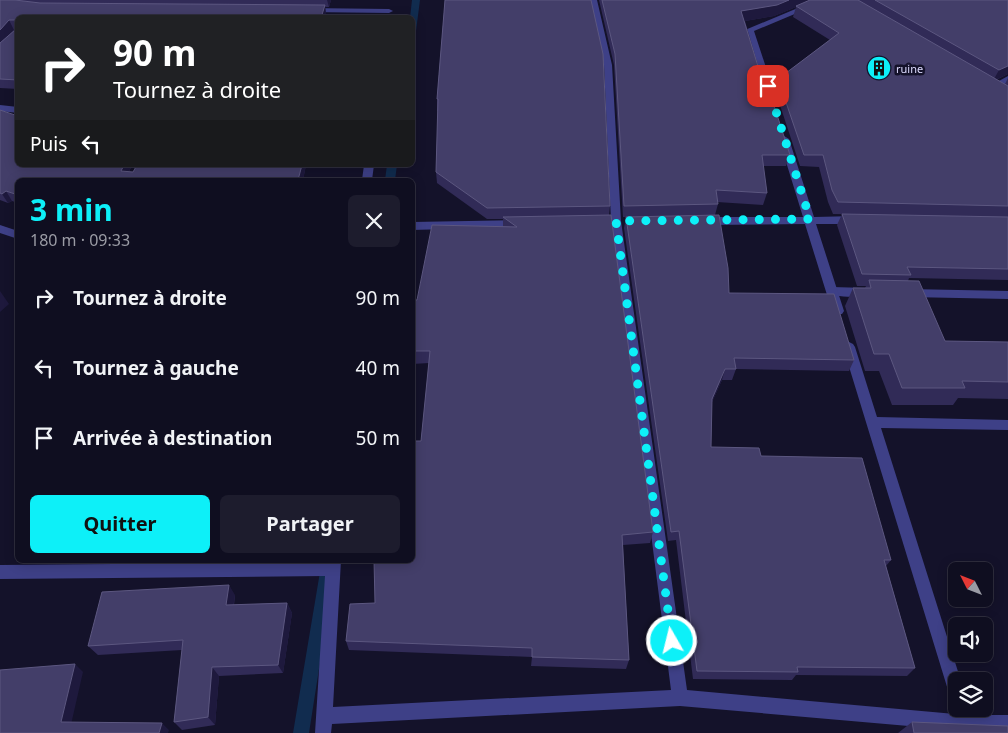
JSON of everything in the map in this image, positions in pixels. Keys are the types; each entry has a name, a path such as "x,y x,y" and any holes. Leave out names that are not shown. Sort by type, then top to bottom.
{"street":[{"path":"302,10 388,14 391,0"},
{"path":"593,0 608,65 616,221 680,698"},
{"path":"824,0 749,30 840,319"},
{"path":"993,87 1008,79"},
{"path":"0,108 15,110"},
{"path":"694,221 870,220"},
{"path":"415,226 528,224"},
{"path":"0,229 15,234"},
{"path":"832,291 881,292"},
{"path":"900,293 1008,295"},
{"path":"846,338 950,672"},
{"path":"872,422 1008,425"},
{"path":"0,572 334,565 323,733"},
{"path":"325,716 680,698 948,715"},
{"path":"970,717 1008,724"}],"building":[{"path":"0,0 40,3 325,5 322,15 15,15 15,20 9,20 0,30"},
{"path":"445,0 591,0 603,54 610,206 487,208 436,172 437,99"},
{"path":"602,0 789,0 777,5 741,11 765,89 768,87 790,155 762,155 767,193 716,190 718,204 624,206 615,54"},
{"path":"810,0 858,0 1008,86 1008,206 838,202 832,190 823,155 804,155 778,79 839,33 796,6"},
{"path":"875,0 1008,0 1008,66 999,70"},
{"path":"15,30 15,80 0,79 0,43"},
{"path":"0,110 15,115 15,167 123,167 121,171 133,172 136,167 301,167 299,178 15,178 15,194 6,191 2,194 0,193"},
{"path":"842,214 1008,217 1008,269 907,267 911,275 862,274"},
{"path":"611,215 653,532 622,535 629,660 532,657 532,648 346,641 350,604 375,603 374,563 415,563 415,441 421,441 430,351 415,351 415,300 417,300 432,225 517,227 503,217"},
{"path":"719,215 728,268 729,293 834,294 854,360 734,358 736,369 725,369 712,399 711,447 759,448 761,456 862,458 891,560 884,560 915,668 797,667 798,672 697,671 679,531 671,532 626,217"},
{"path":"869,280 919,281 945,341 1008,342 1008,382 962,381 965,388 902,388 889,354 874,354 853,288 871,288"},
{"path":"229,585 226,605 287,603 278,665 212,667 208,717 174,722 183,640 88,646 102,592"},
{"path":"75,664 61,722 162,723 159,733 0,733 0,670"},
{"path":"912,722 1008,726 1008,733 914,733"}],"waterway":[{"path":"414,15 416,0"},
{"path":"390,178 392,167"},
{"path":"301,733 329,563"}],"place":[{"name":"ruine","path":"879,68"}],"route":[{"path":"672,641 616,221 810,219 768,86"}]}
